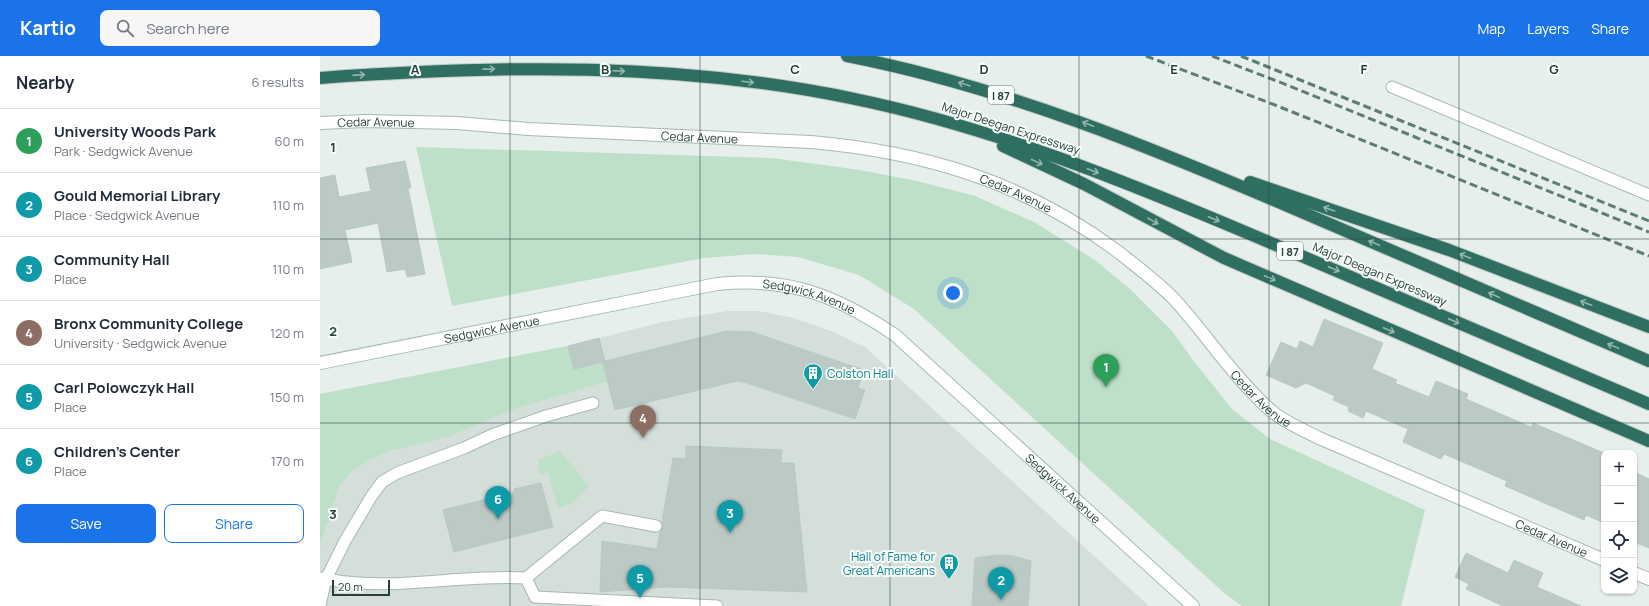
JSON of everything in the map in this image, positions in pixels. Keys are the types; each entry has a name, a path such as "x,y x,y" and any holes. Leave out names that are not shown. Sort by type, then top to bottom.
{"highway":[{"name":"I 87","path":"847,56 949,79 1017,100 1150,149 1649,361"},
{"name":"Major Deegan Expressway","path":"320,78 430,71 501,69 643,72 714,77 782,86 854,99 924,115 992,135 1059,158 1189,208 1649,404"},
{"path":"924,115 988,140 1061,172 1224,258 1649,441"},
{"path":"1150,149 1441,247 1649,327"}],"street":[{"name":"Cedar Avenue","path":"320,123 364,121 457,123 528,129 811,142 864,148 911,156 955,168 1009,189 1058,213 1099,238 1136,266 1172,297 1205,336 1232,372 1273,412 1289,423 1319,438 1601,559"},
{"name":"Sedgwick Avenue","path":"320,363 709,285 759,282 776,284 811,292 855,309 895,335 1193,606"},
{"path":"1637,574 1649,579"}],"lane":[{"path":"1392,87 1649,195"},
{"path":"320,605 323,578 370,497 382,482 397,473 464,448 492,435 546,416 593,402"},
{"path":"323,578 352,584 435,582 497,576 526,578 602,516 656,526"},
{"path":"526,578 535,597 717,606"}],"shaded area":[{"path":"727,311 759,311 793,318 834,332 865,347 1149,606 320,606 320,394 568,346 663,322"}],"green space":[{"path":"416,147 772,158 860,170 917,181 975,196 1034,222 1095,260 1131,290 1172,331 1232,409 1270,439 1425,510 1401,606 1242,606 1224,593 914,309 859,275 798,257 756,254 704,258 452,306"},
{"path":"568,346 574,369 610,360 615,379 508,411 448,437 390,451 369,460 353,470 339,486 320,545 320,394"},
{"path":"560,451 589,486 572,503 558,508 548,473 540,474 538,460"}],"building":[{"path":"405,161 411,188 408,188 425,274 407,277 405,269 387,272 378,223 345,230 352,262 320,269 320,178 335,175 339,197 371,191 366,168"},
{"path":"1324,319 1383,343 1372,369 1397,380 1395,383 1429,397 1436,381 1468,394 1466,399 1531,427 1533,423 1601,452 1601,522 1586,515 1584,520 1505,486 1507,481 1444,454 1441,459 1403,442 1408,429 1366,411 1363,418 1348,411 1349,407 1333,400 1335,396 1306,383 1296,388 1266,375 1281,342 1297,349 1300,341 1313,347"},
{"name":"Colston Hall","path":"727,331 752,332 864,370 858,388 865,390 855,419 737,381 615,410 603,362 574,369 568,346 599,338 605,361"},
{"path":"686,446 782,450 781,463 794,463 807,592 668,587 600,592 602,541 657,549 660,532 663,527 662,522 673,458 686,459"},
{"path":"1637,473 1649,479 1649,548 1637,543"},
{"path":"541,483 553,527 454,552 443,510 515,492 514,489"},
{"path":"1466,553 1508,573 1514,560 1543,573 1537,587 1581,606 1503,606 1466,589 1469,584 1455,577"},
{"path":"997,555 1013,556 1031,561 1028,606 972,606 975,558"}],"railway":[{"path":"1146,56 1275,105 1649,256"},
{"path":"1212,56 1649,232"},
{"path":"1241,56 1649,221"}],"place":[{"name":"University Woods Park","path":"1106,387"},
{"name":"Colston Hall","path":"813,390"},
{"name":"Bronx Community College","path":"643,438"},
{"name":"Children's Center","path":"498,519"},
{"name":"Community Hall","path":"730,533"},
{"name":"Hall of Fame for Great Americans","path":"949,580"},
{"name":"Carl Polowczyk Hall","path":"640,598"},
{"name":"Gould Memorial Library","path":"1001,600"}]}
